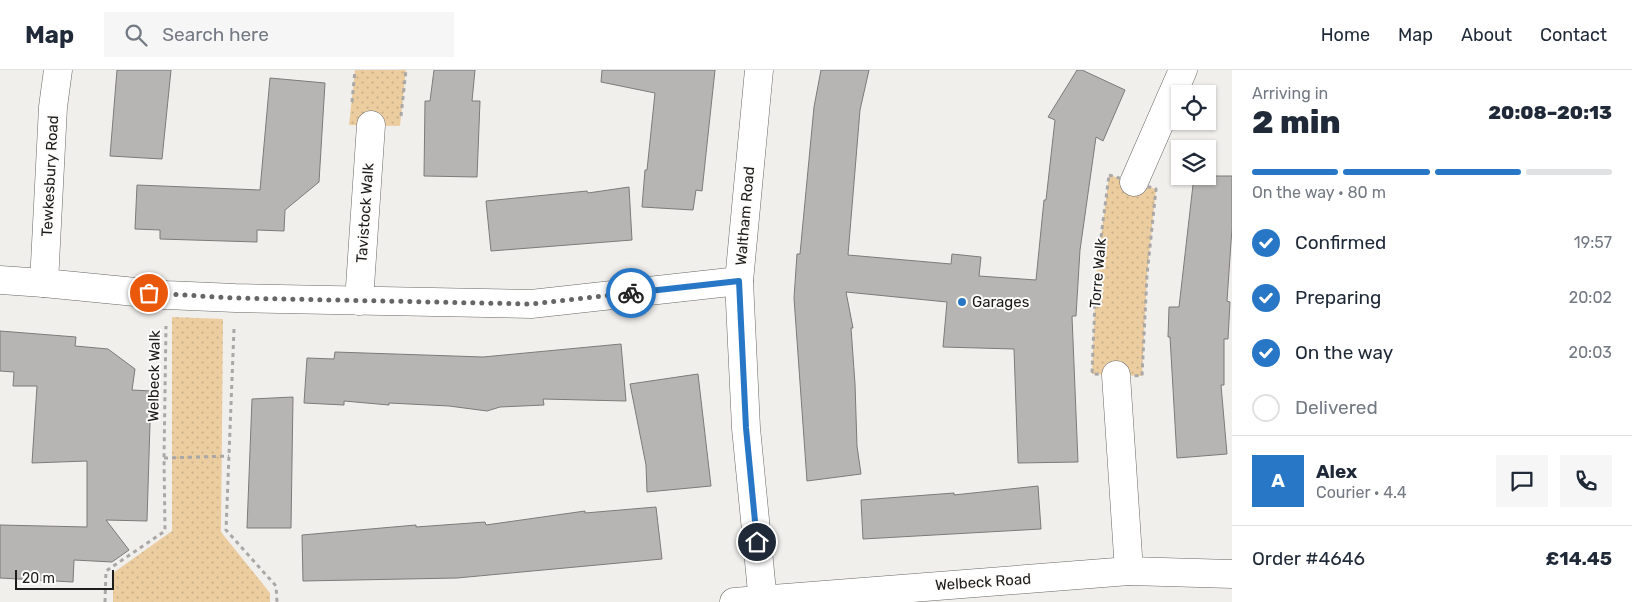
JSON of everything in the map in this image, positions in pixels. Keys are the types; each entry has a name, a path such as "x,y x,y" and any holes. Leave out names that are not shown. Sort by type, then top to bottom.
{"street":[{"name":"Tewkesbury Road","path":"44,282 53,107 58,70"},
{"name":"Waltham Road","path":"759,70 739,281 746,428 763,601"},
{"path":"1134,182 1183,70"},
{"name":"Tavistock Walk","path":"359,301 371,125"},
{"path":"0,280 44,282 166,295 531,304 739,281"},
{"path":"1116,375 1129,571"},
{"name":"Welbeck Road","path":"734,602 1129,571 1232,574"}],"path":[{"name":"Torre Walk","path":"1109,175 1134,182 1156,190 1147,275 1142,376 1092,374 1096,276 1109,175"},
{"name":"Welbeck Walk","path":"105,602 106,571 165,530 166,295"},
{"path":"235,298 226,530 276,586 277,602"},
{"path":"164,458 229,456"}],"shaded area":[{"path":"355,70 406,70 400,126 349,125"},
{"path":"1109,175 1156,189 1147,275 1142,376 1092,374 1096,276"},
{"path":"172,317 223,319 221,532 270,593 270,602 113,602 113,573 172,531"}],"building":[{"path":"117,70 171,70 162,159 110,156"},
{"path":"434,70 475,70 472,101 480,101 477,177 424,176 425,101 430,101"},
{"path":"602,70 715,70 702,191 696,190 693,210 642,207 655,93 601,82"},
{"path":"821,70 869,70 860,110 848,255 951,264 952,254 981,257 979,276 1036,280 1055,120 1048,117 1077,70 1082,70 1125,90 1103,141 1096,137 1080,250 1076,316 1072,316 1078,462 1018,463 1014,349 943,347 947,302 846,292 853,328 851,328 857,446 861,474 807,481 794,298 797,254 800,254 814,107"},
{"path":"270,78 325,83 319,182 285,210 284,231 257,230 257,242 160,239 160,230 135,229 137,185 260,190"},
{"path":"1216,176 1232,176 1232,228 1227,301 1230,302 1228,339 1224,339 1224,385 1221,385 1227,454 1177,458 1170,337 1168,337 1169,307 1179,307 1193,185 1216,185"},
{"path":"629,187 632,240 491,251 486,201 587,191 588,193"},
{"path":"0,331 76,337 75,346 108,349 135,369 132,390 151,391 147,521 106,520 129,550 112,562 74,560 73,582 0,578 0,525 87,527 87,461 32,463 37,386 13,386 14,372 0,371"},
{"path":"621,344 626,401 543,399 544,405 500,407 487,411 449,406 389,403 389,405 344,401 344,405 304,403 307,358 334,359 335,352 483,357"},
{"path":"698,374 711,486 647,492 646,465 630,384"},
{"path":"293,397 291,528 247,528 252,399"},
{"path":"1038,486 1041,529 863,539 861,500 954,493 954,495"},
{"path":"656,507 662,559 457,578 303,581 302,535 416,525 416,527 485,522 486,525 585,511 585,513"}],"way so far":[{"path":"149,293 235,298 531,304 631,293"}],"place":[{"name":"Garages","path":"962,302"}],"route":[{"path":"631,293 739,281 746,428 757,542"}]}
